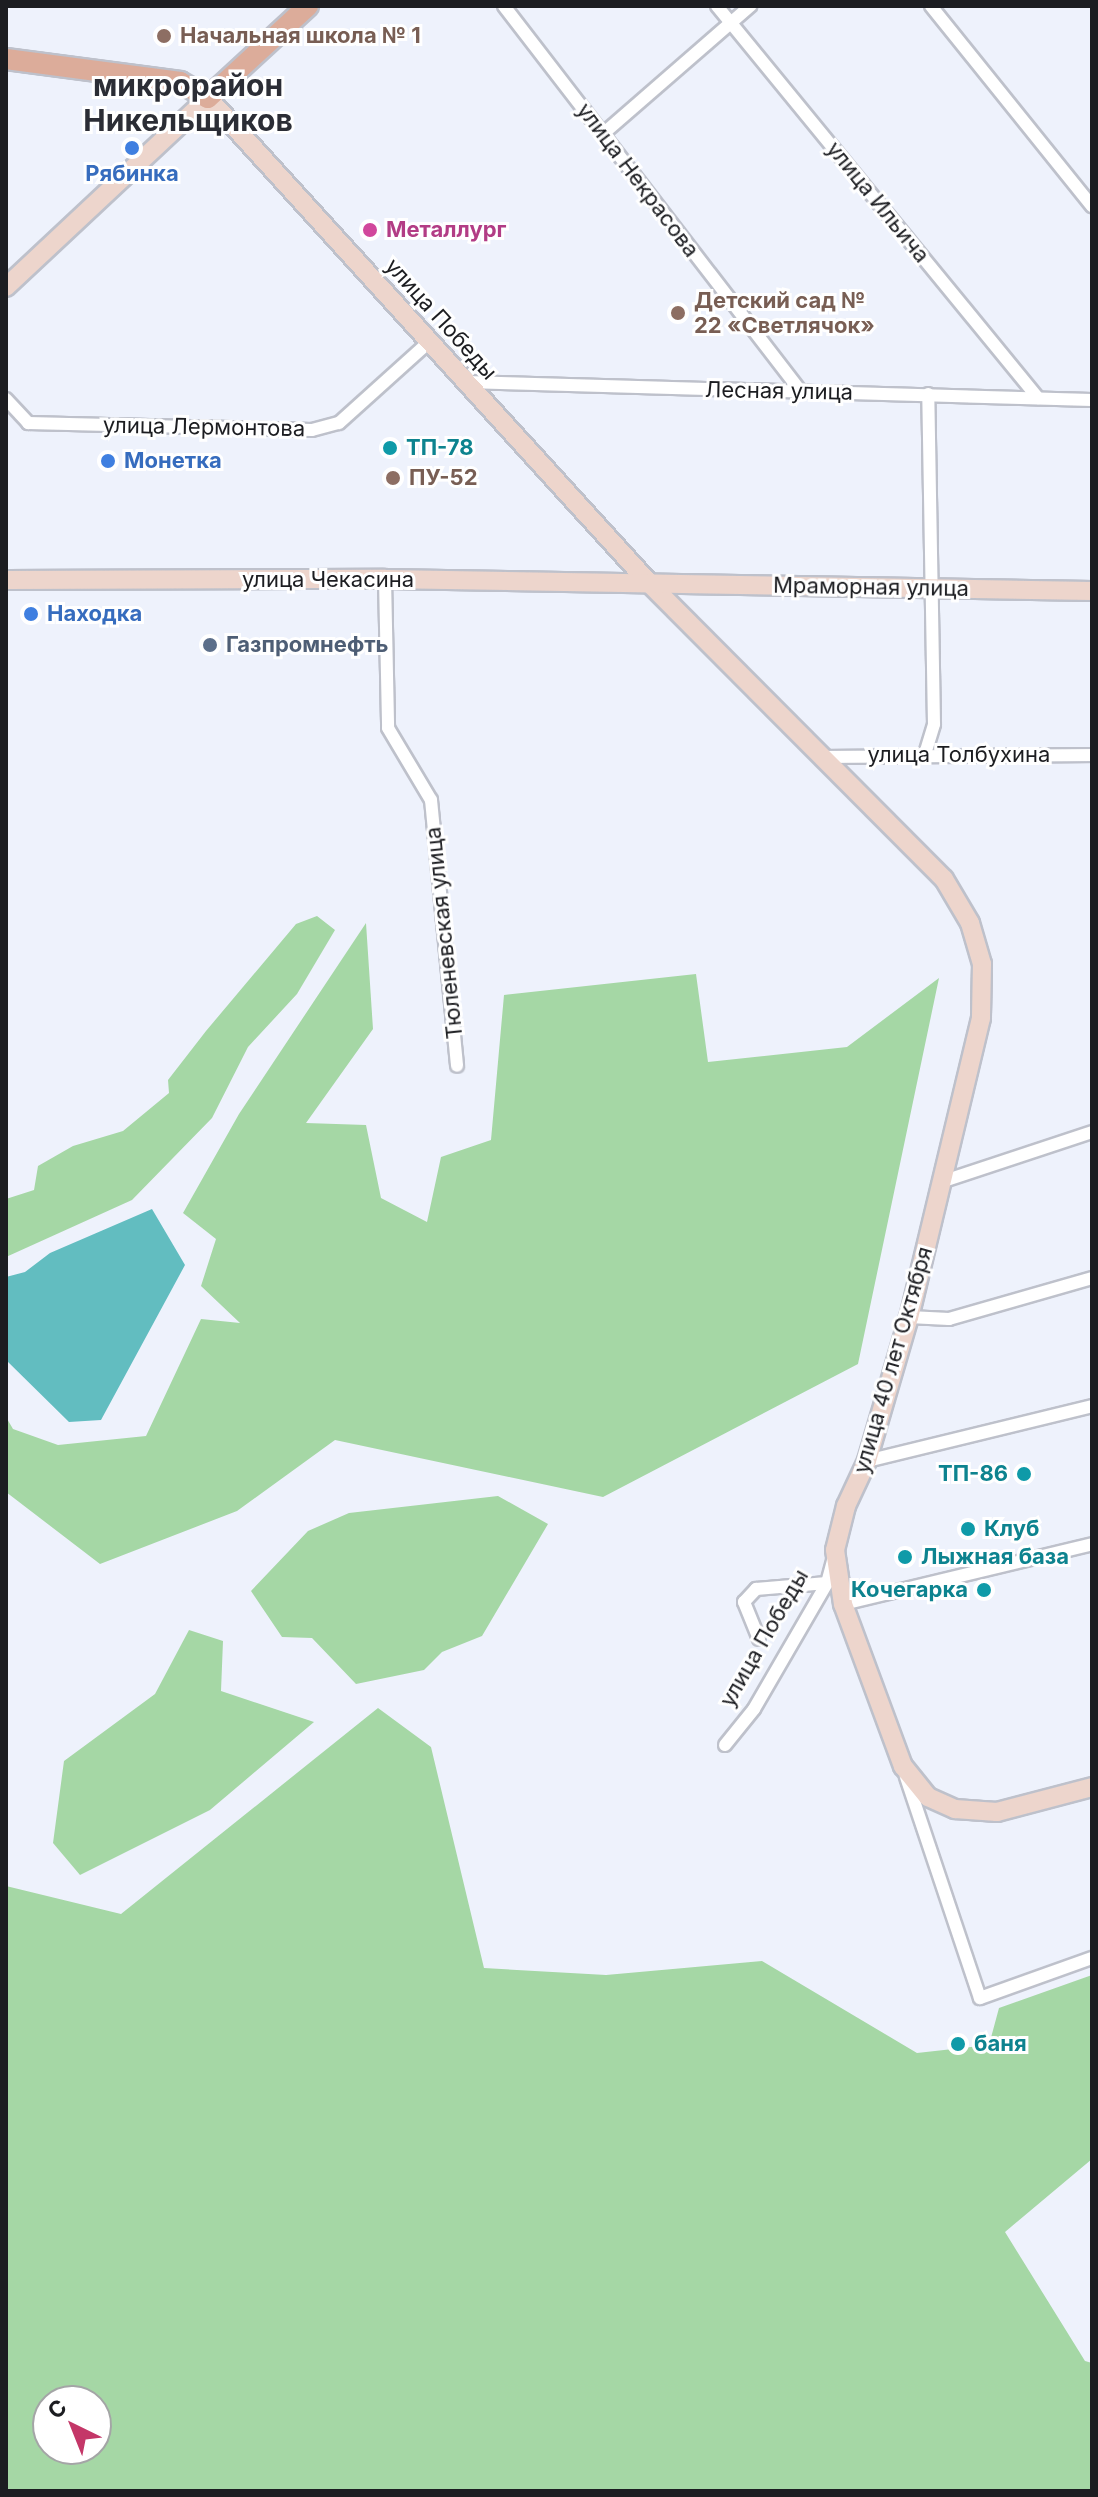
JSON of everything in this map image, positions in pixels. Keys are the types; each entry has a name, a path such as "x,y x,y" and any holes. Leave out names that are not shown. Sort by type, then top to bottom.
{"main road":[{"path":"208,98 308,6"},
{"name":"улица Победы","path":"6,59 180,82 208,98"}],"street":[{"name":"улица Некрасова","path":"504,6 801,392"},
{"name":"улица Ильича","path":"717,6 1038,398"},
{"path":"604,133 750,6"},
{"path":"931,6 1092,206"},
{"path":"6,287 208,98"},
{"name":"улица Победы","path":"208,98 650,584 827,757"},
{"name":"улица Лермонтова","path":"6,399 28,423 312,430 339,423 429,342"},
{"name":"Лесная улица","path":"466,382 1092,400"},
{"path":"925,754 934,724 928,394"},
{"name":"улица Чекасина","path":"6,580 385,579 650,584"},
{"name":"Тюленевская улица","path":"385,579 388,728 431,800 457,1066"},
{"name":"Мраморная улица","path":"650,584 1092,591"},
{"name":"улица Толбухина","path":"827,757 1092,755"},
{"name":"улица 40 лет Октября","path":"827,757 944,879 970,923 982,964 981,1018 944,1181 867,1461 846,1506 835,1550 843,1604 903,1766 980,1998 1092,1958"},
{"path":"944,1181 1092,1132"},
{"path":"909,1317 949,1319 1092,1278"},
{"path":"867,1461 1092,1406"},
{"path":"843,1604 1092,1544"},
{"name":"улица Победы","path":"725,1745 754,1709 827,1583 835,1550"},
{"path":"759,1639 744,1602 756,1589 827,1583"},
{"path":"903,1766 928,1797 955,1809 997,1812 1092,1787"}],"green space":[{"path":"317,916 335,930 297,994 248,1047 212,1118 132,1200 6,1257 6,1199 34,1190 38,1166 73,1146 123,1131 169,1093 168,1080 206,1031 296,924"},
{"path":"366,923 373,1029 306,1123 366,1125 381,1198 427,1222 441,1157 491,1140 504,995 696,974 708,1062 847,1047 939,978 858,1364 603,1497 335,1440 237,1511 100,1564 6,1492 6,1417 13,1429 58,1445 146,1436 201,1319 240,1323 201,1286 216,1239 183,1213 239,1114"},
{"path":"498,1496 548,1524 482,1636 442,1652 424,1670 356,1684 312,1638 282,1637 251,1591 308,1531 349,1513"},
{"path":"189,1630 223,1641 221,1691 314,1722 210,1810 80,1875 53,1843 64,1761 155,1694"},
{"path":"378,1708 431,1747 484,1968 606,1975 762,1961 917,2053 989,2045 999,2008 1092,1975 1092,2159 1005,2232 1085,2361 1092,2363 1092,2491 6,2491 6,1886 121,1914"}],"water":[{"path":"152,1209 185,1265 101,1420 69,1422 6,1360 6,1277 25,1272 50,1253"}],"place":[{"name":"Начальная школа № 1","path":"164,36"},
{"name":"Рябинка","path":"132,148"},
{"name":"Металлург","path":"370,230"},
{"name":"Детский сад № 22 «Светлячок»","path":"678,313"},
{"name":"ТП-78","path":"390,448"},
{"name":"Монетка","path":"108,461"},
{"name":"ПУ-52","path":"393,478"},
{"name":"Находка","path":"31,614"},
{"name":"Газпромнефть","path":"210,645"},
{"name":"ТП-86","path":"1024,1474"},
{"name":"Клуб","path":"968,1529"},
{"name":"Лыжная база","path":"905,1557"},
{"name":"Кочегарка","path":"984,1590"},
{"name":"баня","path":"958,2044"}],"district":[{"name":"микрорайон Никельщиков","path":"188,102"}]}
